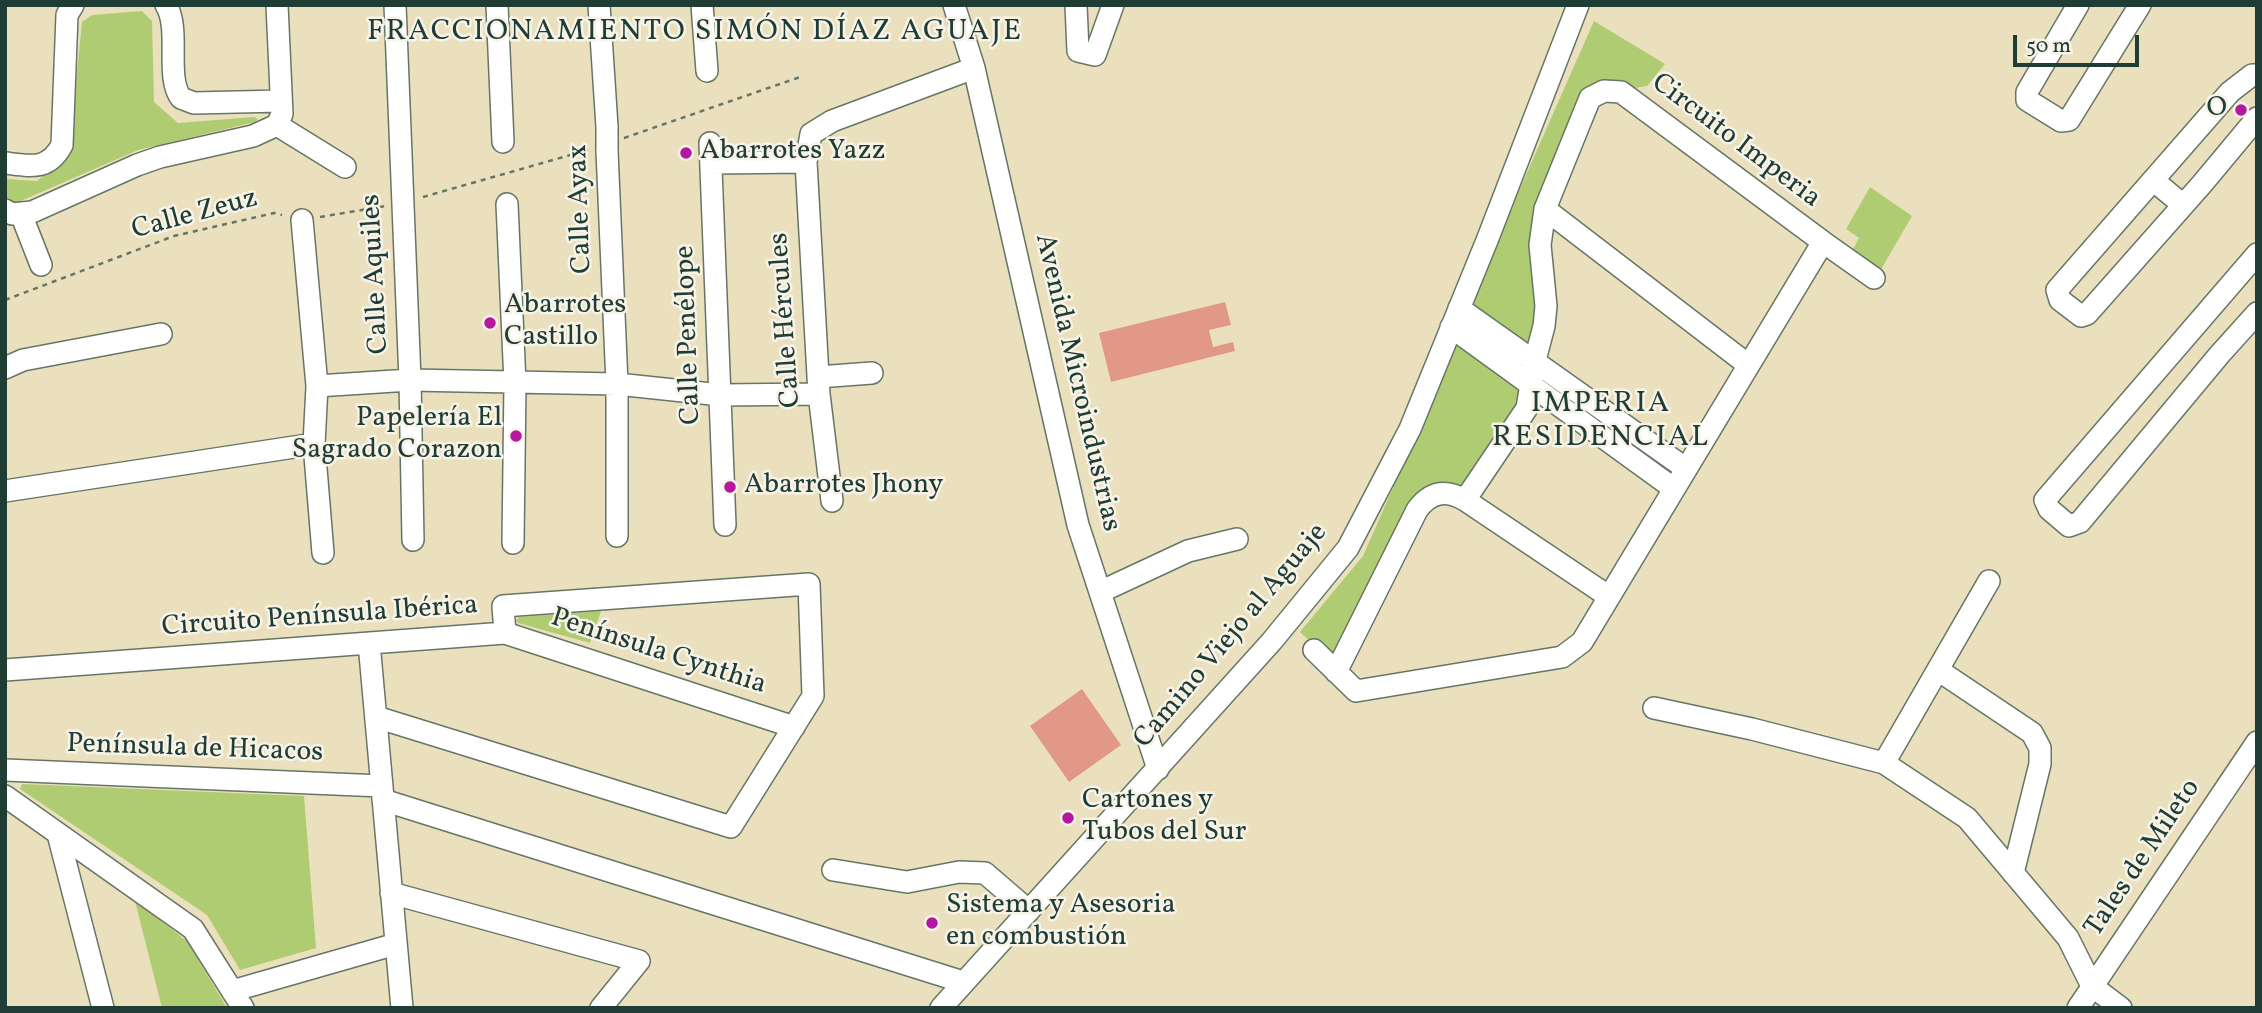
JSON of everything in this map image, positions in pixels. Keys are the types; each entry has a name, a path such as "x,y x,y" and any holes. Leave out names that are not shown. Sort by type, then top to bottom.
{"street":[{"path":"5,163 34,167 54,159 62,145 67,15 73,5"},
{"path":"166,5 171,17 176,86 181,98 194,103 281,101"},
{"path":"41,265 13,212 32,212 136,165 160,157 253,136 277,125 282,114 276,5"},
{"name":"Calle Aquiles","path":"395,5 410,380 413,540"},
{"path":"497,5 503,142"},
{"name":"Calle Ayax","path":"599,5 607,127 617,384 617,536"},
{"path":"702,5 707,71"},
{"name":"Avenida Microindustrias","path":"954,5 974,68 1078,525 1158,769"},
{"path":"1076,5 1078,51 1095,55 1113,5"},
{"name":"Camino Viejo al Aguaje","path":"941,1008 1272,641 1349,548 1410,429 1578,5"},
{"path":"2078,5 2026,92 2028,100 2060,121 2069,120 2140,5"},
{"name":"Calle Hércules","path":"832,502 818,385 806,162 811,134 832,121 974,68"},
{"path":"2257,75 2252,75 2230,92 2057,290 2060,300 2081,316 2087,314 2257,118"},
{"name":"Circuito Imperia","path":"1314,650 1356,691 1562,657 1582,642 1747,364 1823,242 1621,92 1604,91 1590,98 1545,209 1540,245 1546,306 1527,408 1465,500"},
{"path":"277,125 345,167"},
{"name":"Calle Penélope","path":"725,524 710,153 806,162"},
{"path":"2153,180 2183,205"},
{"path":"507,204 515,383 513,543"},
{"path":"1545,209 1747,364"},
{"path":"302,220 317,386 314,444 323,553"},
{"path":"1823,242 1874,278"},
{"path":"2257,254 2045,500 2049,509 2069,526 2080,522 2257,313"},
{"path":"1455,317 1475,332 1532,387 1674,488"},
{"path":"1475,332 1535,360 1685,468"},
{"path":"5,368 23,360 161,334"},
{"path":"317,386 410,380 617,384 721,395 818,385 872,373"},
{"path":"2150,379 2178,404"},
{"path":"5,491 314,444"},
{"path":"1336,672 1417,510 1425,499 1441,493 1456,495 1465,500 1608,596"},
{"path":"1100,592 1188,551 1237,539"},
{"path":"1884,763 1989,581"},
{"name":"Circuito Península Ibérica","path":"5,670 505,633 503,606 809,583 813,696 731,827 376,717"},
{"name":"Península Cynthia","path":"505,633 794,727"},
{"path":"369,643 402,1008"},
{"path":"1938,670 2032,733 2040,748 2040,764 2013,873"},
{"path":"1654,708 1752,729 1884,763 1967,818 2068,939 2092,986 2121,1008"},
{"name":"Tales de Mileto","path":"2078,1008 2257,742"},
{"name":"Península de Hicacos","path":"5,770 382,793 963,982"},
{"path":"5,796 193,929 237,999 396,944"},
{"path":"58,834 103,1008"},
{"path":"834,870 906,882 959,872 985,873 1030,911"},
{"path":"391,893 639,961 601,1008"}],"path":[{"name":"Calle Zeuz","path":"5,299 174,236 274,213 302,220 401,203"}],"green space":[{"path":"142,11 152,21 154,102 178,123 254,117 258,119 255,122 138,150 14,204 5,198 5,179 37,181 69,153 82,22 92,15"},
{"path":"1594,21 1665,64 1647,86 1588,96 1538,265 1534,353 1469,304"},
{"path":"1870,187 1912,216 1879,273 1851,253 1859,238 1846,229"},
{"path":"1458,340 1525,390 1522,404 1462,492 1423,495 1335,665 1300,632 1363,556"},
{"path":"601,611 590,643 516,621 519,617"},
{"path":"22,784 304,796 316,948 240,970 207,915 20,789"},
{"path":"135,901 187,941 227,1008 162,1008"}],"building":[{"path":"1225,302 1231,325 1209,330 1213,347 1233,342 1235,351 1111,382 1099,333"},
{"path":"1082,689 1121,745 1069,782 1030,726"}],"place":[{"name":"O","path":"2241,110"},
{"name":"Abarrotes Yazz","path":"686,153"},
{"name":"Abarrotes Castillo","path":"490,323"},
{"name":"Papelería El Sagrado Corazon","path":"516,436"},
{"name":"Abarrotes Jhony","path":"730,487"},
{"name":"Cartones y Tubos del Sur","path":"1068,818"},
{"name":"Sistema y Asesoria en combustión","path":"932,923"}],"district":[{"name":"FRACCIONAMIENTO SIMÓN DÍAZ AGUAJE","path":"695,33"},
{"name":"IMPERIA RESIDENCIAL","path":"1601,422"}]}
